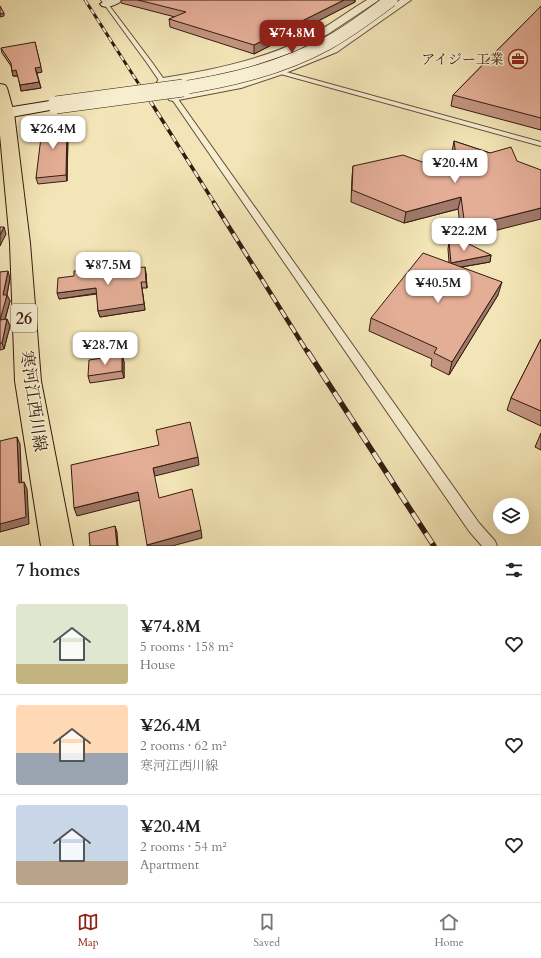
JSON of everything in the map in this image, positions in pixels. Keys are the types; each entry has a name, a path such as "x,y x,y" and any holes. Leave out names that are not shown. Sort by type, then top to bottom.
{"main road":[{"name":"寒河江西川線","path":"0,88 20,244 28,381 57,546"}],"street":[{"path":"163,82 216,72 252,63 286,51 307,42 374,0"},
{"path":"3,113 179,89 257,72 292,60 318,48 347,31 391,0"},
{"path":"173,97 237,85 279,72 333,50 406,0"}],"lane":[{"path":"108,1 173,97 474,527 490,546"},
{"path":"279,72 541,144"}],"building":[{"path":"138,0 344,0 254,45 169,19 186,12"},
{"path":"0,6 4,13 0,14"},
{"name":"アイジー工業","path":"541,6 541,118 453,95"},
{"path":"35,42 41,67 35,68 39,82 20,85 16,70 12,71 11,63 1,48"},
{"path":"64,118 64,130 67,130 66,175 36,178 43,121"},
{"path":"454,141 490,153 511,147 517,161 541,170 541,208 465,227 461,197 406,212 352,190 353,166 403,155 436,167 457,163"},
{"path":"0,227 4,227 0,235"},
{"path":"463,241 491,255 451,263 449,242"},
{"path":"423,253 502,282 452,362 434,353 437,348 371,318"},
{"path":"97,267 98,271 145,267 146,282 141,282 144,304 98,311 96,288 57,293 58,278 74,276 74,271"},
{"path":"8,271 3,295 7,295 0,320 0,272"},
{"path":"7,319 2,343 0,343 0,320"},
{"path":"541,339 541,411 511,398"},
{"path":"122,355 122,371 88,376 89,360"},
{"path":"190,422 198,457 153,468 159,498 192,489 201,530 147,545 138,492 74,508 71,465 159,445 156,430"},
{"path":"17,437 19,483 24,482 26,517 0,524 0,441"},
{"path":"115,526 117,546 90,546 89,533"}],"railway":[{"path":"85,0 142,89"},
{"path":"142,88 215,204"},
{"path":"214,203 308,353"},
{"path":"308,352 434,546"}],"place":[{"name":"アイジー工業","path":"518,59"}]}
